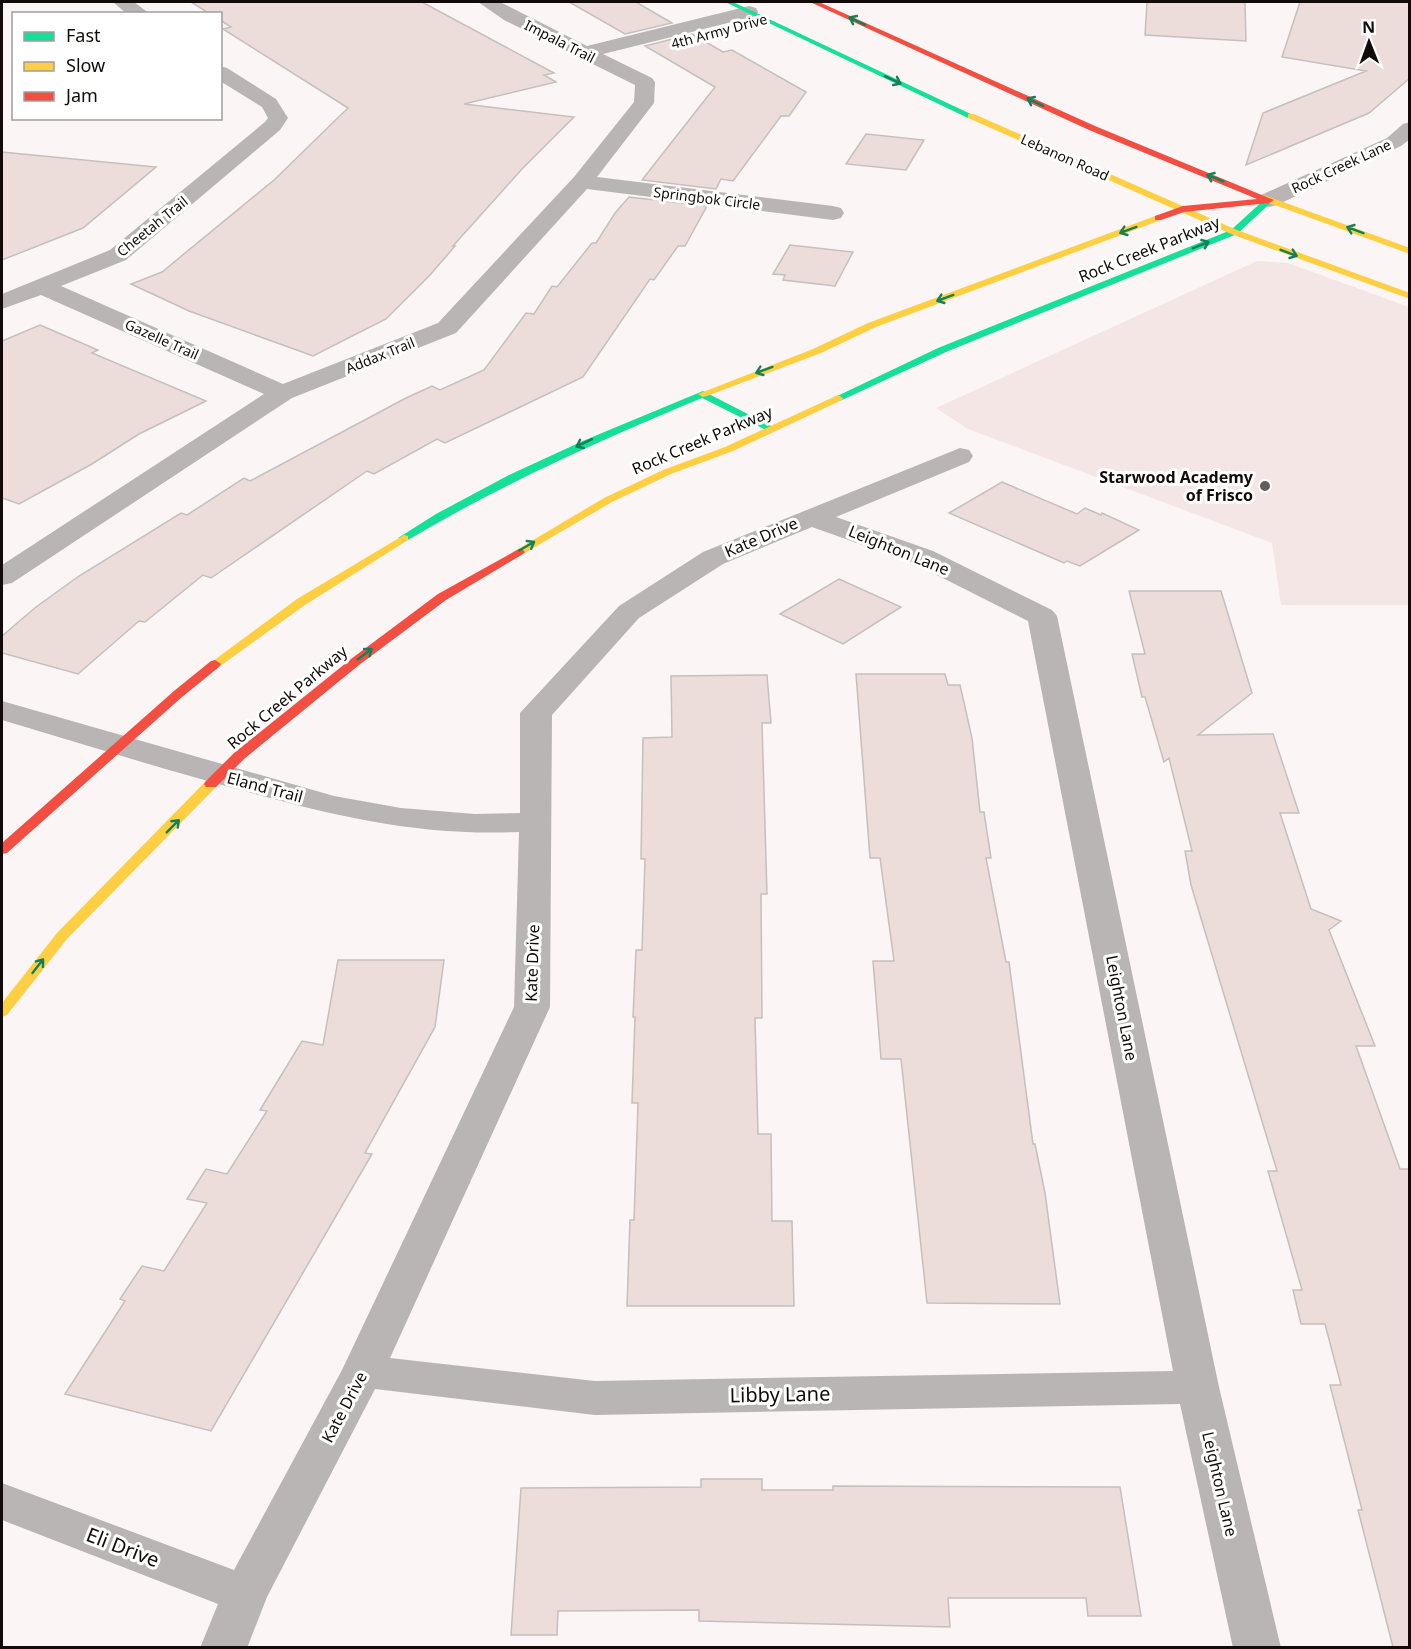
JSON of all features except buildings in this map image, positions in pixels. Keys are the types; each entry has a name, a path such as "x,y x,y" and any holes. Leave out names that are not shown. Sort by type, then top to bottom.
{"street":[{"path":"122,2 138,12"},
{"name":"Impala Trail","path":"488,2 593,58"},
{"name":"Lebanon Road","path":"728,2 762,12 929,97 1234,232 1410,296"},
{"name":"4th Army Drive","path":"593,58 762,12 793,12 818,3 836,2"},
{"path":"818,3 1092,128 1269,200 1410,251"},
{"name":"Addax Trail","path":"2,576 284,393 447,328 582,183 644,103 645,82 593,58"},
{"name":"Cheetah Trail","path":"2,302 123,251 273,126 279,118 268,103 222,73"},
{"name":"Rock Creek Lane","path":"1269,200 1404,139"},
{"name":"Springbok Circle","path":"582,183 832,213"},
{"name":"Rock Creek Parkway","path":"2,849 119,745 239,645 301,602 429,522 511,478 590,441 702,394 817,351 872,325 1183,209 1269,200"},
{"name":"Rock Creek Parkway","path":"2,1012 62,936 239,756 338,676 442,597 608,500 667,472 729,448 942,350 1234,232 1269,200"},
{"name":"Gazelle Trail","path":"41,286 284,393"},
{"path":"702,394 771,429"},
{"name":"Kate Drive","path":"223,1647 245,1594 363,1371 532,1007 536,713 629,612 713,558 960,456"},
{"name":"Leighton Lane","path":"810,517 923,557 1042,616 1198,1387 1257,1647"},
{"name":"Eland Trail","path":"2,710 331,805 401,818 475,824 536,822"},
{"name":"Libby Lane","path":"363,1371 595,1398 1198,1387"},
{"name":"Eli Drive","path":"2,1501 245,1594"}],"shaded area":[{"name":"Starwood Academy of Frisco","path":"1257,261 1288,263 1409,307 1409,605 1281,605 1272,543 968,429 936,408"}],"traffic: fast":[{"path":"728,2 971,116"},
{"path":"838,398 942,350 1234,232 1269,200"},
{"path":"702,394 772,429"},
{"path":"404,538 513,478 588,442 703,394"}],"traffic: slow":[{"path":"971,116 1234,232 1410,296"},
{"path":"1264,198 1410,251"},
{"path":"703,394 817,351 872,325 1158,218"},
{"path":"519,552 608,500 667,472 729,449 838,398"},
{"path":"215,664 301,602 404,538"},
{"path":"2,1012 62,936 211,784"}],"traffic: jam":[{"path":"814,2 1092,128 1264,198"},
{"path":"1158,218 1183,209 1269,200"},
{"path":"211,784 239,756 355,662 442,597 519,552"},
{"path":"2,850 215,664"}],"place":[{"name":"Starwood Academy of Frisco","path":"1265,486"}]}
